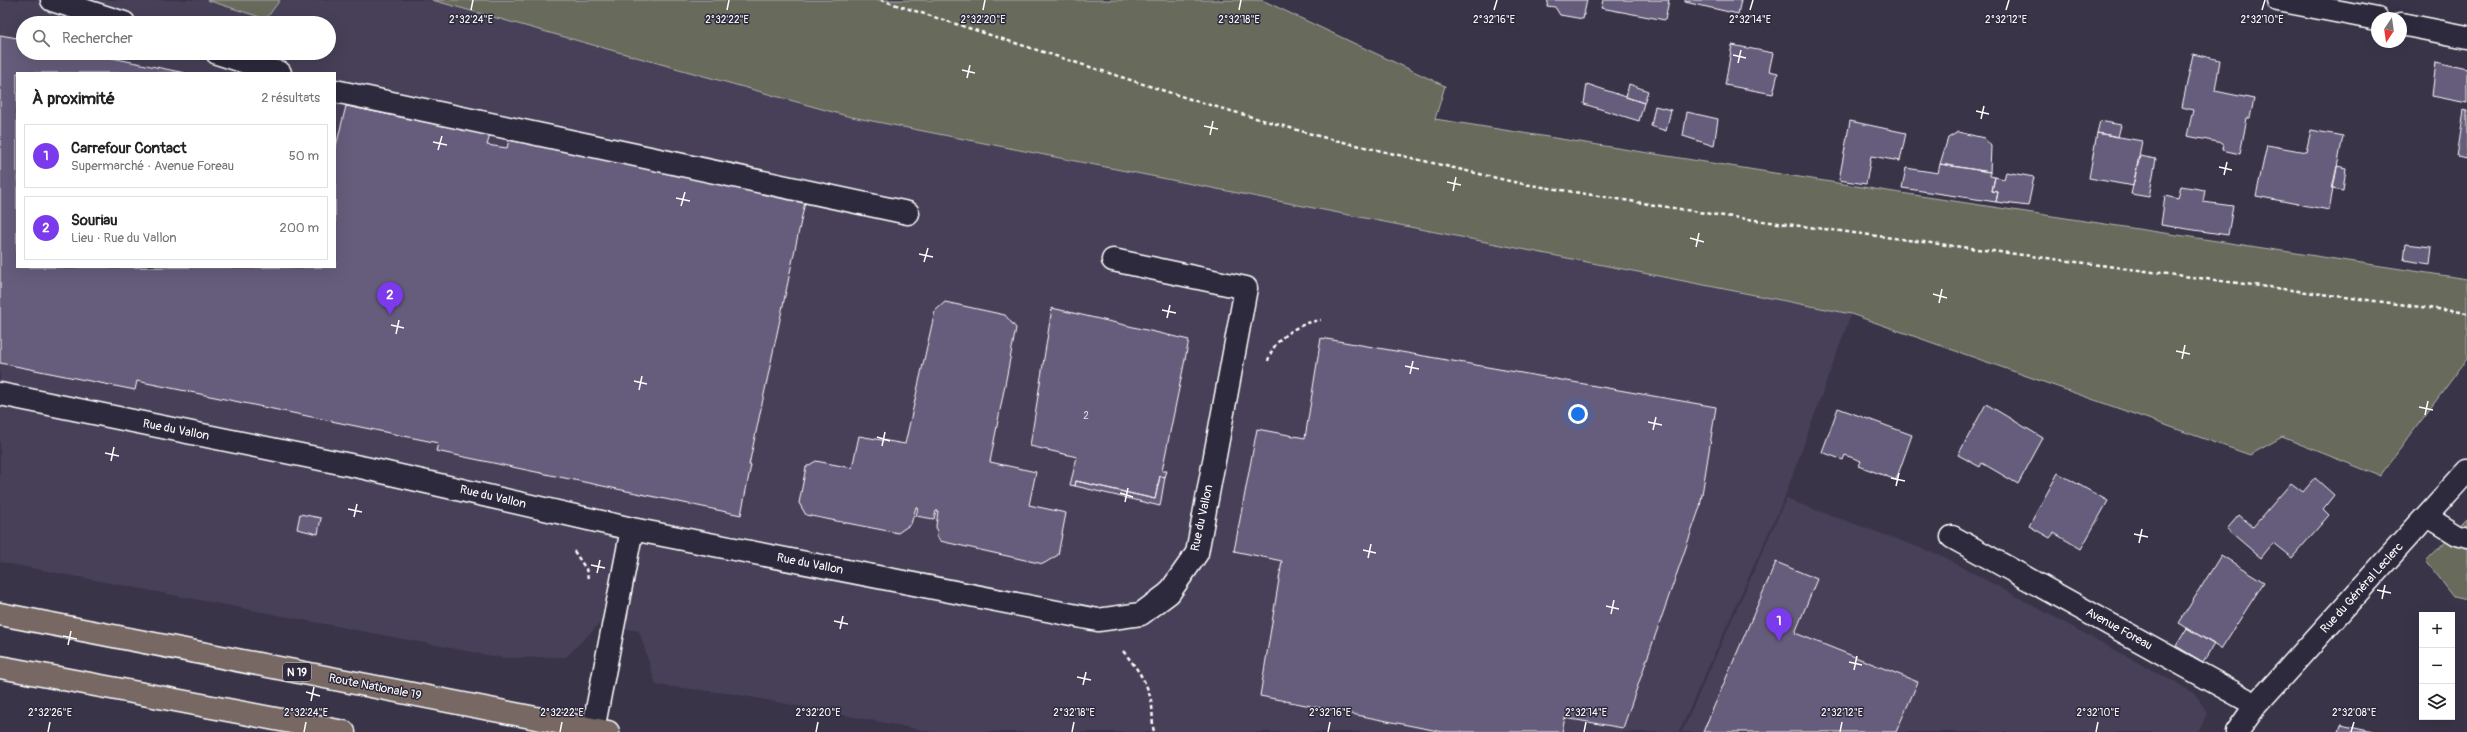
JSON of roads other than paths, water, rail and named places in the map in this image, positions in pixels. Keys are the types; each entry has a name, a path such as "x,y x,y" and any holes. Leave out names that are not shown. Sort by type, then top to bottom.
{"main road":[{"name":"Route Nationale 19","path":"0,614 601,731"},
{"path":"0,667 344,732"}],"street":[{"path":"52,0 102,16"},
{"path":"2278,0 2371,18"},
{"path":"2407,25 2467,37"},
{"path":"239,60 277,72"},
{"path":"336,91 908,213"},
{"name":"Rue du Vallon","path":"0,394 365,468 632,529 1098,620 1141,614 1170,593 1197,553 1246,288 1113,260"},
{"name":"Rue du Général Leclerc","path":"2256,705 2428,517 2467,470"},
{"path":"601,731 632,529"},
{"name":"Avenue Foreau","path":"1952,537 2256,705"},
{"path":"2237,732 2256,705"}],"lane":[{"path":"2428,517 2457,535 2467,538"}],"place":[{"name":"Souriau","path":"390,315"},
{"name":"Carrefour Contact","path":"1779,641"}]}
